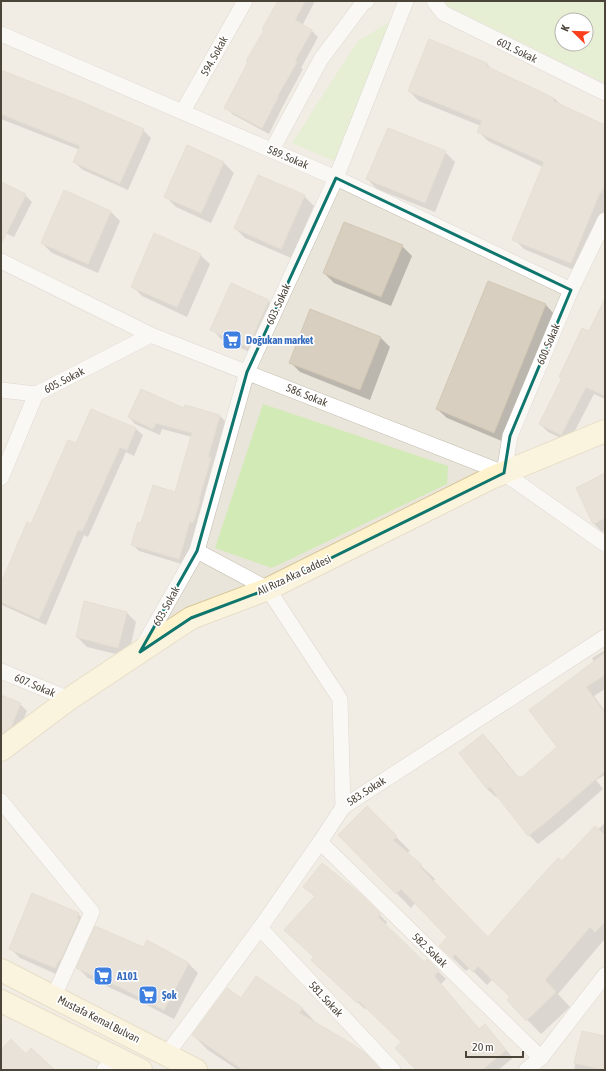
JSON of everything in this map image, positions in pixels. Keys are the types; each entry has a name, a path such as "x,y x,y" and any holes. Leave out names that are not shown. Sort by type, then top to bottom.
{"street":[{"name":"594. Sokak","path":"184,111 245,1"},
{"path":"272,150 321,59 363,3 367,1"},
{"name":"603. Sokak","path":"140,652 197,551 247,372 336,178 406,1"},
{"name":"601. Sokak","path":"434,1 443,13 605,93"},
{"name":"589. Sokak","path":"1,34 184,111 336,178 571,290"},
{"name":"600. Sokak","path":"504,473 510,436 571,290 605,220"},
{"name":"586. Sokak","path":"1,261 152,335 504,473 605,544"},
{"name":"605. Sokak","path":"1,478 36,394 152,335"},
{"path":"1,390 36,394"},
{"name":"Ali Rıza Aka Caddesi","path":"1,750 69,699 192,618 268,589 504,473 605,431"},
{"path":"197,551 268,589 340,699 343,807"},
{"name":"583. Sokak","path":"167,1054 260,928 343,807 605,637"},
{"name":"607. Sokak","path":"1,670 69,699"},
{"path":"1,801 92,912 54,996"},
{"name":"582. Sokak","path":"320,842 541,1058"},
{"name":"581. Sokak","path":"260,928 392,1070"},
{"name":"Mustafa Kemal Bulvarı","path":"1,970 196,1070"},
{"path":"526,1070 541,1058 605,975"},
{"path":"1,1001 110,1064 141,1070"}],"highlighted area":[{"path":"336,178 571,290 510,436 504,473 268,589 191,618 140,652 197,551 247,372"}],"shaded area":[{"path":"1,1 605,1 605,1070 1,1070"}],"green space":[{"path":"447,1 605,1 605,83 445,5"},
{"path":"393,20 334,161 292,143 358,41"},
{"path":"263,404 448,466 447,484 272,568 215,548"}],"building":[{"path":"278,1 305,1 295,20 312,30 262,128 224,108 248,62 246,61 264,30 262,29"},
{"path":"429,39 487,63 486,66 554,98 553,101 605,125 605,185 601,193 600,192 571,263 512,240 544,162 477,132 482,121 408,91"},
{"path":"1,70 82,102 144,129 120,183 73,162 80,146 1,114"},
{"path":"388,128 446,151 425,203 366,179"},
{"path":"187,145 224,162 201,213 164,197"},
{"path":"258,175 305,195 281,249 234,228"},
{"path":"1,182 26,194 1,244"},
{"path":"64,190 111,211 88,264 41,243"},
{"path":"344,222 403,245 381,297 323,273"},
{"path":"154,233 201,254 177,307 131,287"},
{"path":"488,281 546,304 494,433 436,409"},
{"path":"231,283 269,300 248,347 210,330"},
{"path":"605,298 605,396 586,387 561,435 539,424 562,378 559,377 582,328 589,331"},
{"path":"310,309 381,337 360,390 289,363"},
{"path":"141,389 184,408 185,405 220,415 208,457 211,458 199,499 200,500 193,523 190,521 179,559 131,545 138,522 141,523 153,485 175,492 192,433 156,423 153,429 128,417"},
{"path":"91,409 136,428 127,450 120,447 82,531 78,530 39,619 1,602 1,583 27,522 31,524 68,440 76,443"},
{"path":"605,473 605,518 593,524 576,488"},
{"path":"84,601 127,612 118,648 76,637"},
{"path":"605,653 605,675 586,687 605,713 605,771 528,836 490,787 487,789 459,753 483,734 518,778 520,776 521,778 557,747 529,710"},
{"path":"1,695 21,703 11,727 1,734"},
{"path":"367,806 397,836 393,840 422,865 420,867 488,937 558,858 562,861 595,826 605,835 605,922 595,932 590,927 545,980 556,992 526,1021 507,1000 510,997 478,966 473,972 455,954 452,958 439,946 447,937 401,889 396,894 338,835"},
{"path":"322,863 357,891 381,914 378,917 424,962 427,959 439,971 434,976 479,1029 485,1024 506,1050 482,1070 416,1070 395,1048 401,1042 359,1001 357,1003 311,960 314,957 284,930 315,896 303,887"},
{"path":"32,893 79,913 77,918 79,919 60,961 59,960 55,968 9,949"},
{"path":"95,926 143,947 147,940 189,963 164,1010 124,989 76,968"},
{"path":"256,976 303,1008 299,1013 364,1052 381,1070 243,1070 192,1035 227,988 241,998"},
{"path":"582,1031 605,1036 605,1070 574,1063"},
{"path":"11,1039 26,1054 31,1048 55,1070 1,1070 1,1050"}],"place":[{"name":"Doğukan market","path":"232,340"},
{"name":"A101","path":"103,976"},
{"name":"Şok","path":"148,995"}]}
